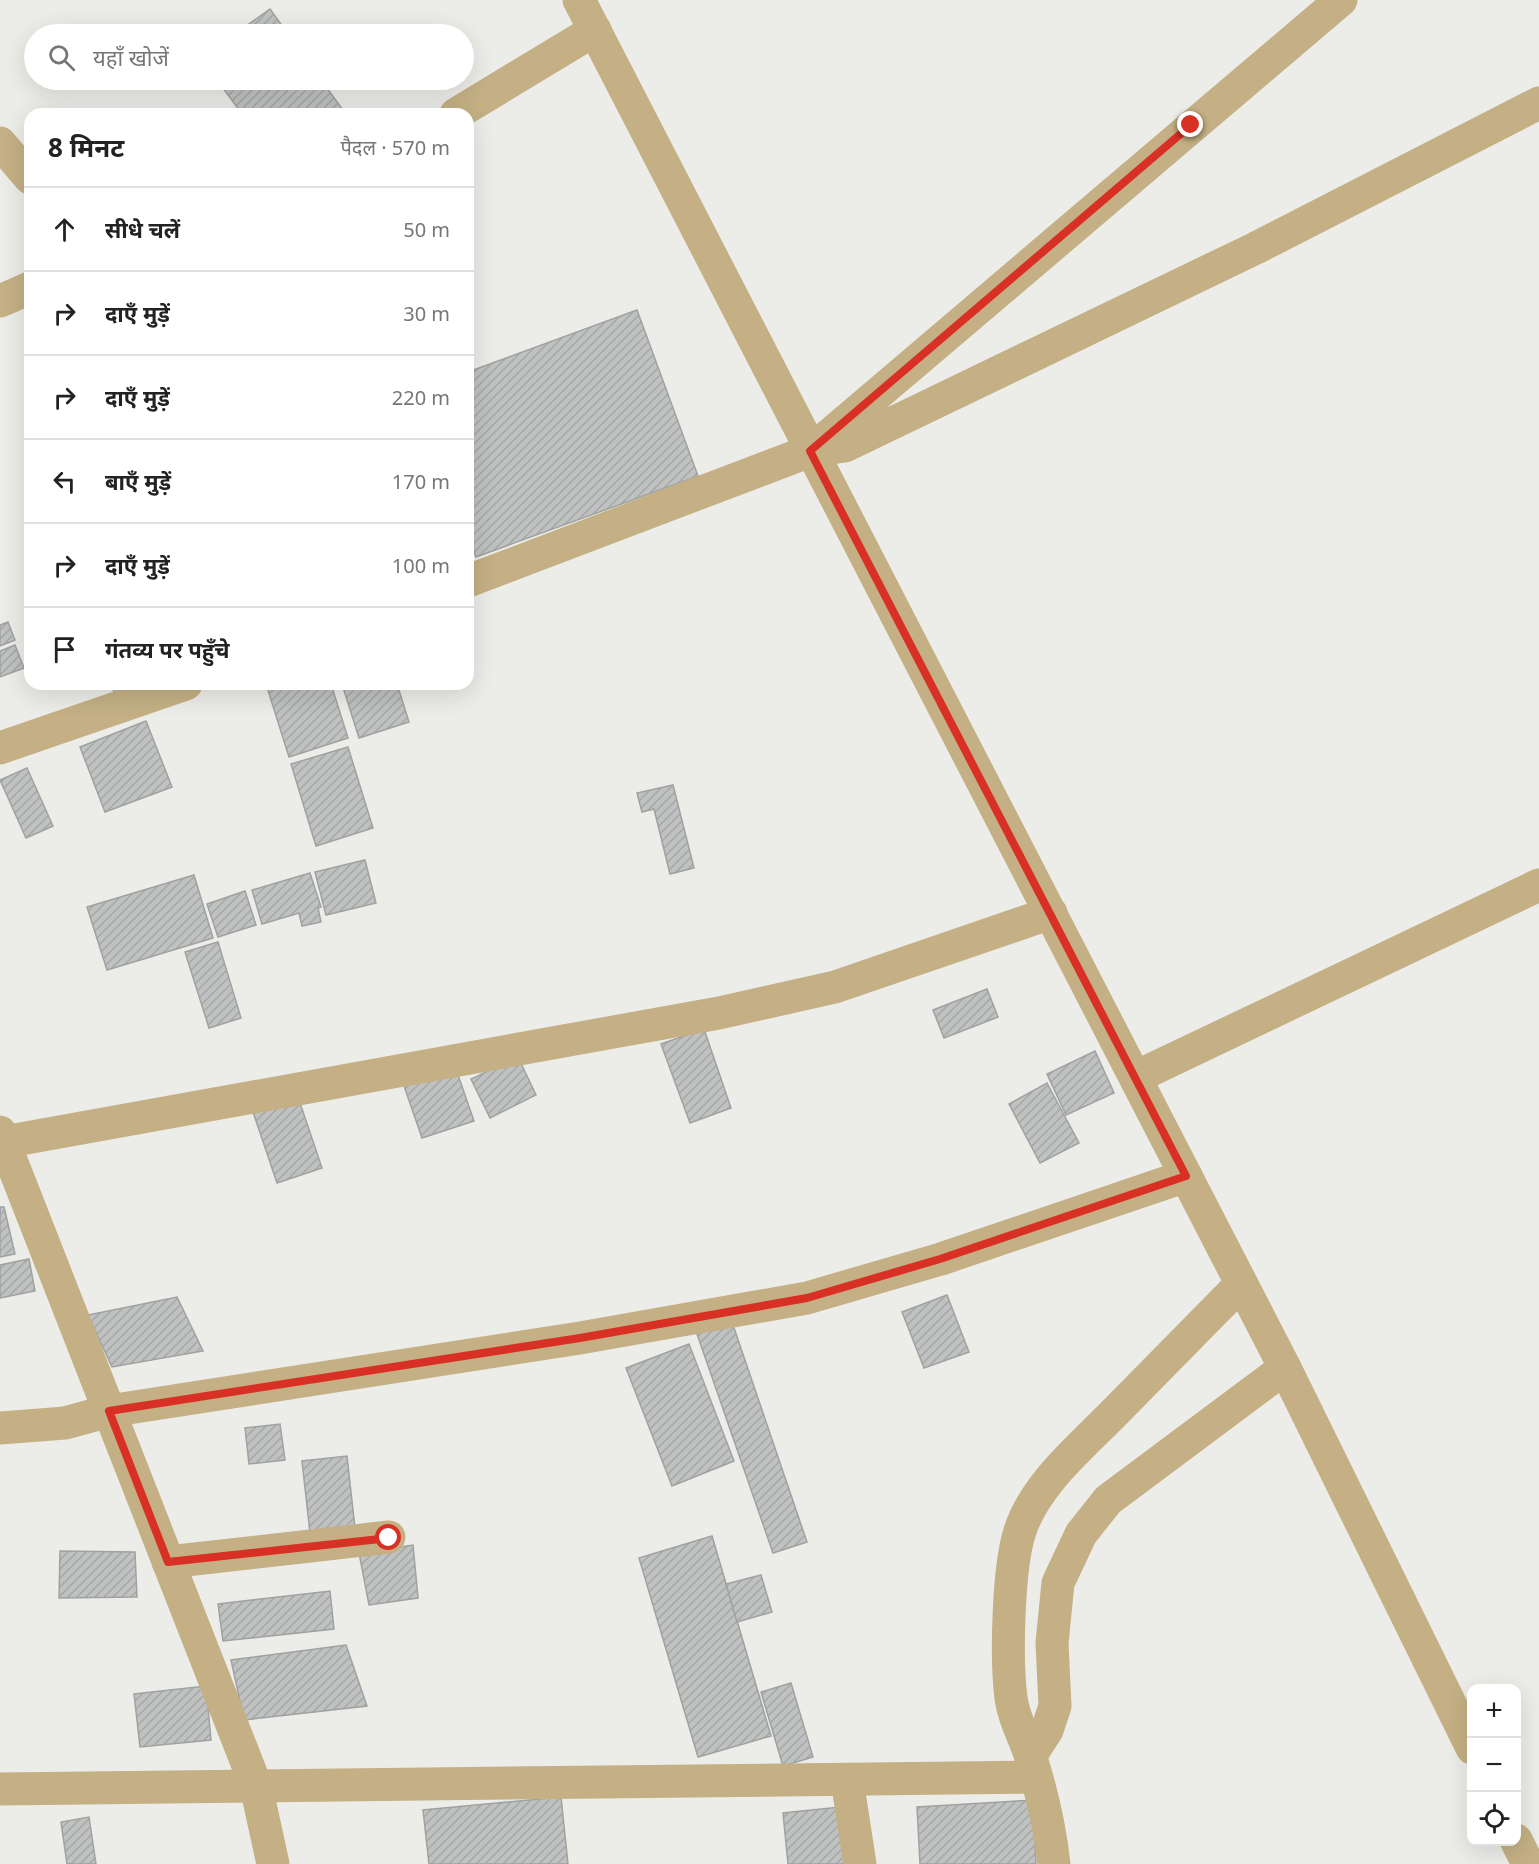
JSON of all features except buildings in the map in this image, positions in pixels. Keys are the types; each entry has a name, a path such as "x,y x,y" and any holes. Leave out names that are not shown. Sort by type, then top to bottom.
{"street":[{"path":"579,0 810,451 1136,1077 1240,1285 1285,1368 1467,1738"},
{"path":"810,451 1341,0"},
{"path":"466,108 595,30"},
{"path":"474,579 810,451 831,449 861,438 1256,248 1539,103"},
{"path":"0,143 24,171"},
{"path":"0,301 24,291"},
{"path":"0,748 169,690"},
{"path":"1136,1077 1539,885"},
{"path":"273,1864 256,1786 2,1137 719,1013 835,987 1051,913"},
{"path":"0,1428 66,1423 109,1411 580,1338 807,1298 940,1259 1186,1176"},
{"path":"1054,1864 1049,1825 1011,1698 1010,1617 1014,1552 1020,1528 1041,1493 1068,1461 1240,1285"},
{"path":"1033,1766 1055,1706 1052,1642 1057,1592 1081,1534 1108,1500 1285,1368"},
{"path":"168,1562 389,1538"},
{"path":"0,1789 847,1780 1033,1766"},
{"path":"847,1780 860,1864"},
{"path":"1519,1846 1528,1864"}],"route":[{"path":"389,1538 168,1562 109,1411 580,1338 807,1298 940,1259 1186,1176 810,451 1191,125"}]}
